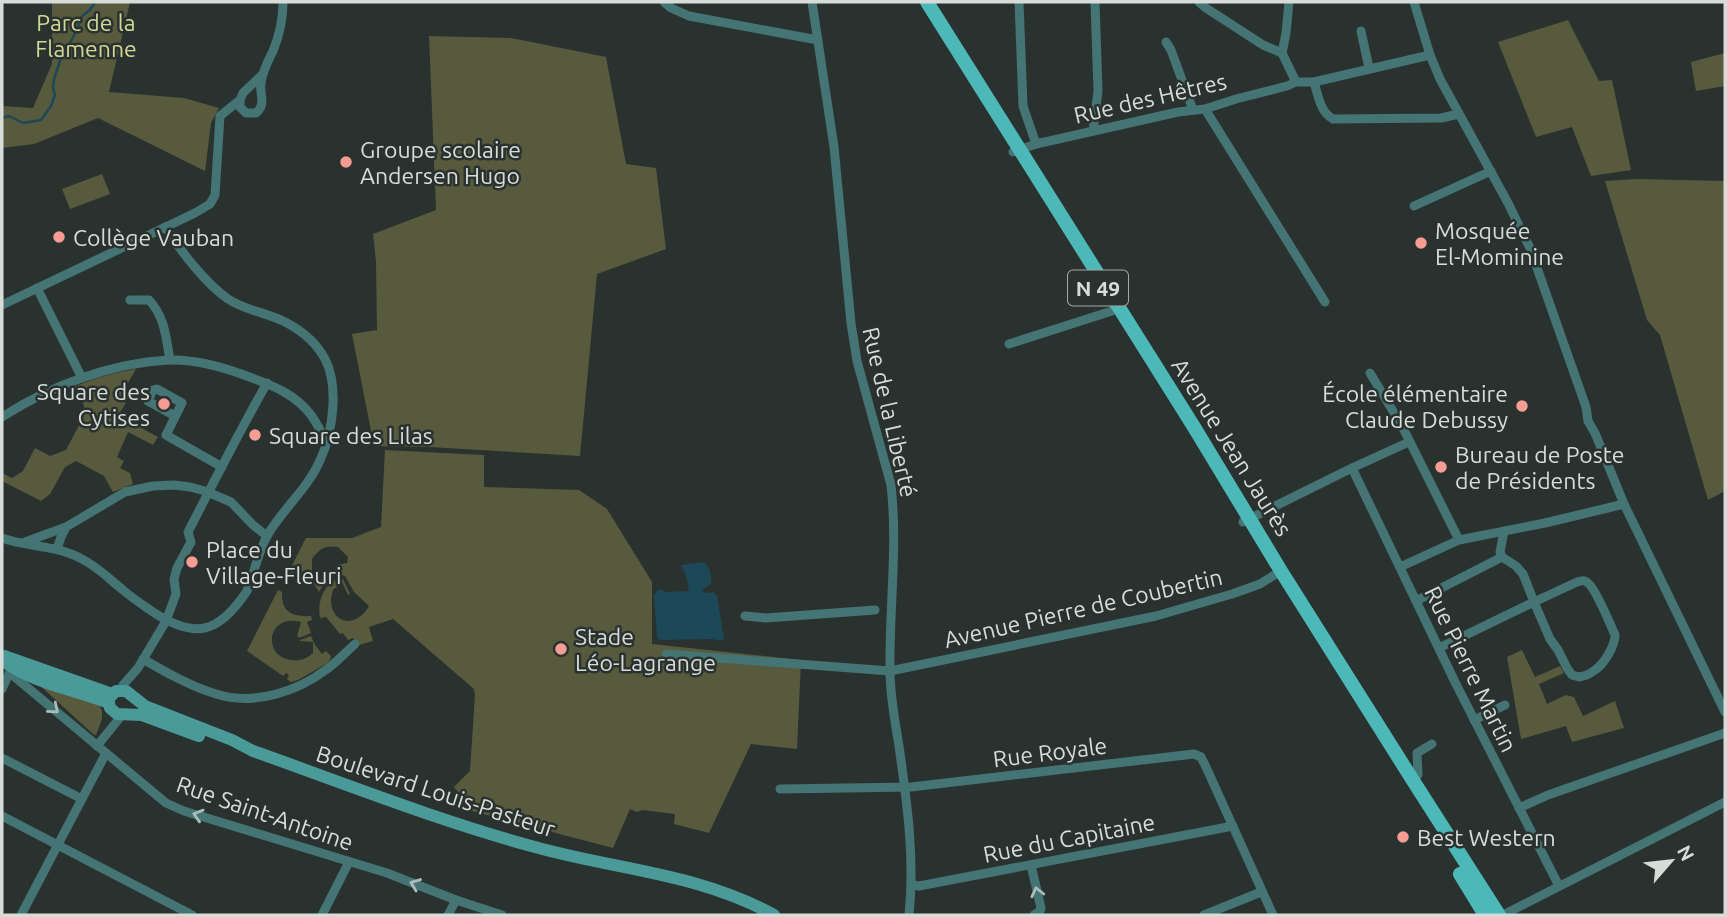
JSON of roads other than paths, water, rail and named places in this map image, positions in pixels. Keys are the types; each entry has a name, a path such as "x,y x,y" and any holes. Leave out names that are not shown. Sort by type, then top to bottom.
{"main road":[{"name":"Avenue Jean Jaurès","path":"919,2 1016,150 1150,365 1485,915"},
{"name":"Avenue Jean Jaurès","path":"927,2 1112,311 1150,365"},
{"name":"Avenue Jean Jaurès","path":"1278,573 1501,915"},
{"name":"Boulevard Louis-Pasteur","path":"6,664 28,676 119,703 142,715 230,747 253,751 496,837 561,854 689,881 730,894 774,915"}],"street":[{"path":"219,122 243,111 252,114 259,111 263,104 260,83 281,30 283,2"},
{"path":"664,2 689,16 818,40"},
{"name":"Rue de la Liberté","path":"812,2 834,147 855,352 891,485 894,527 890,671 911,853 909,915"},
{"path":"1019,2 1023,106 1036,144"},
{"path":"1093,131 1098,91 1096,2"},
{"path":"1199,2 1263,45 1282,53"},
{"path":"1289,2 1282,53 1296,82"},
{"path":"1414,2 1440,79 1530,248 1586,407 1588,421 1623,504 1725,712"},
{"path":"1361,31 1369,68"},
{"path":"1166,42 1193,110"},
{"name":"Rue des Hêtres","path":"1016,150 1093,131 1205,109 1296,82 1314,82 1430,55"},
{"path":"243,111 240,107 241,96 263,74"},
{"path":"1314,82 1322,109 1333,119 1441,118 1459,114"},
{"path":"246,91 254,90 261,95"},
{"path":"2,304 195,214 210,204 215,195 220,116 240,100"},
{"path":"1205,109 1325,302"},
{"path":"1414,206 1491,171"},
{"path":"2,538 53,548 79,557 102,570 123,590 166,621 183,628 215,625 235,608 247,591 267,536 303,490 321,460 332,413 332,392 331,376 318,348 285,322 231,301 222,294 165,227"},
{"path":"37,288 82,378"},
{"path":"130,300 149,300 156,308 165,328 170,360"},
{"path":"1009,344 1112,311"},
{"path":"2,417 82,378 115,368 170,360 238,372 280,389 310,414 327,443"},
{"path":"1370,373 1395,414 1459,540"},
{"path":"97,746 105,735 107,722 133,682 138,668 166,621 176,594 174,579 177,568 191,542 188,532 267,383"},
{"path":"175,416 166,435 222,467"},
{"path":"1246,521 1409,442"},
{"name":"Rue Pierre Martin","path":"1352,468 1474,720 1559,886"},
{"path":"21,543 66,527 118,496 136,489 174,485 190,486 231,502 267,536"},
{"path":"1400,567 1459,540 1623,504"},
{"path":"53,548 66,527"},
{"path":"1439,648 1534,601 1582,581 1587,582 1593,589 1615,640 1599,668 1587,675 1572,675 1550,639 1534,601 1523,574 1502,557 1500,552 1504,531"},
{"path":"52,533 49,540 53,548"},
{"path":"1416,601 1502,557"},
{"name":"Avenue Pierre de Coubertin","path":"666,654 890,671 1156,616 1231,594 1278,573"},
{"path":"745,616 766,618 875,610"},
{"path":"143,659 192,686 216,695 263,697 293,689 329,668 355,644"},
{"path":"2,689 6,664"},
{"name":"Rue Saint-Antoine","path":"6,664 97,746 166,803 184,811 387,873 502,915"},
{"path":"1474,720 1505,705"},
{"path":"1519,808 1548,795 1725,733"},
{"path":"1412,779 1418,775 1417,753 1432,744"},
{"path":"22,915 106,753"},
{"name":"Rue Royale","path":"780,789 904,787 1194,754 1201,757 1233,826"},
{"path":"2,758 82,799"},
{"path":"1501,915 1725,802"},
{"path":"2,816 192,915"},
{"path":"1233,826 1273,915"},
{"name":"Rue du Capitaine","path":"912,885 919,886 1233,826"},
{"path":"322,915 349,862"},
{"path":"1031,865 1041,908 1034,915"},
{"path":"1204,915 1261,892"},
{"path":"447,915 456,900"}],"water":[{"path":"704,562 711,575 711,584 702,590 705,593 713,592 717,596 724,639 660,640 657,637 654,595 659,589 667,592 689,591 681,565"}],"waterway":[{"path":"2,118 9,116 23,123 41,120 55,95 54,79 60,61 81,17 95,2"}],"place":[{"name":"Groupe scolaire Andersen Hugo","path":"346,162"},
{"name":"Collège Vauban","path":"59,237"},
{"name":"Mosquée El-Mominine","path":"1421,243"},
{"name":"Square des Cytises","path":"164,404"},
{"name":"École élémentaire Claude Debussy","path":"1522,406"},
{"name":"Square des Lilas","path":"255,435"},
{"name":"Bureau de Poste de Présidents","path":"1441,467"},
{"name":"Place du Village-Fleuri","path":"192,562"},
{"name":"Stade Léo-Lagrange","path":"561,649"},
{"name":"Best Western","path":"1403,837"}],"park label":[{"name":"Parc de la Flamenne","path":"86,35"}]}
